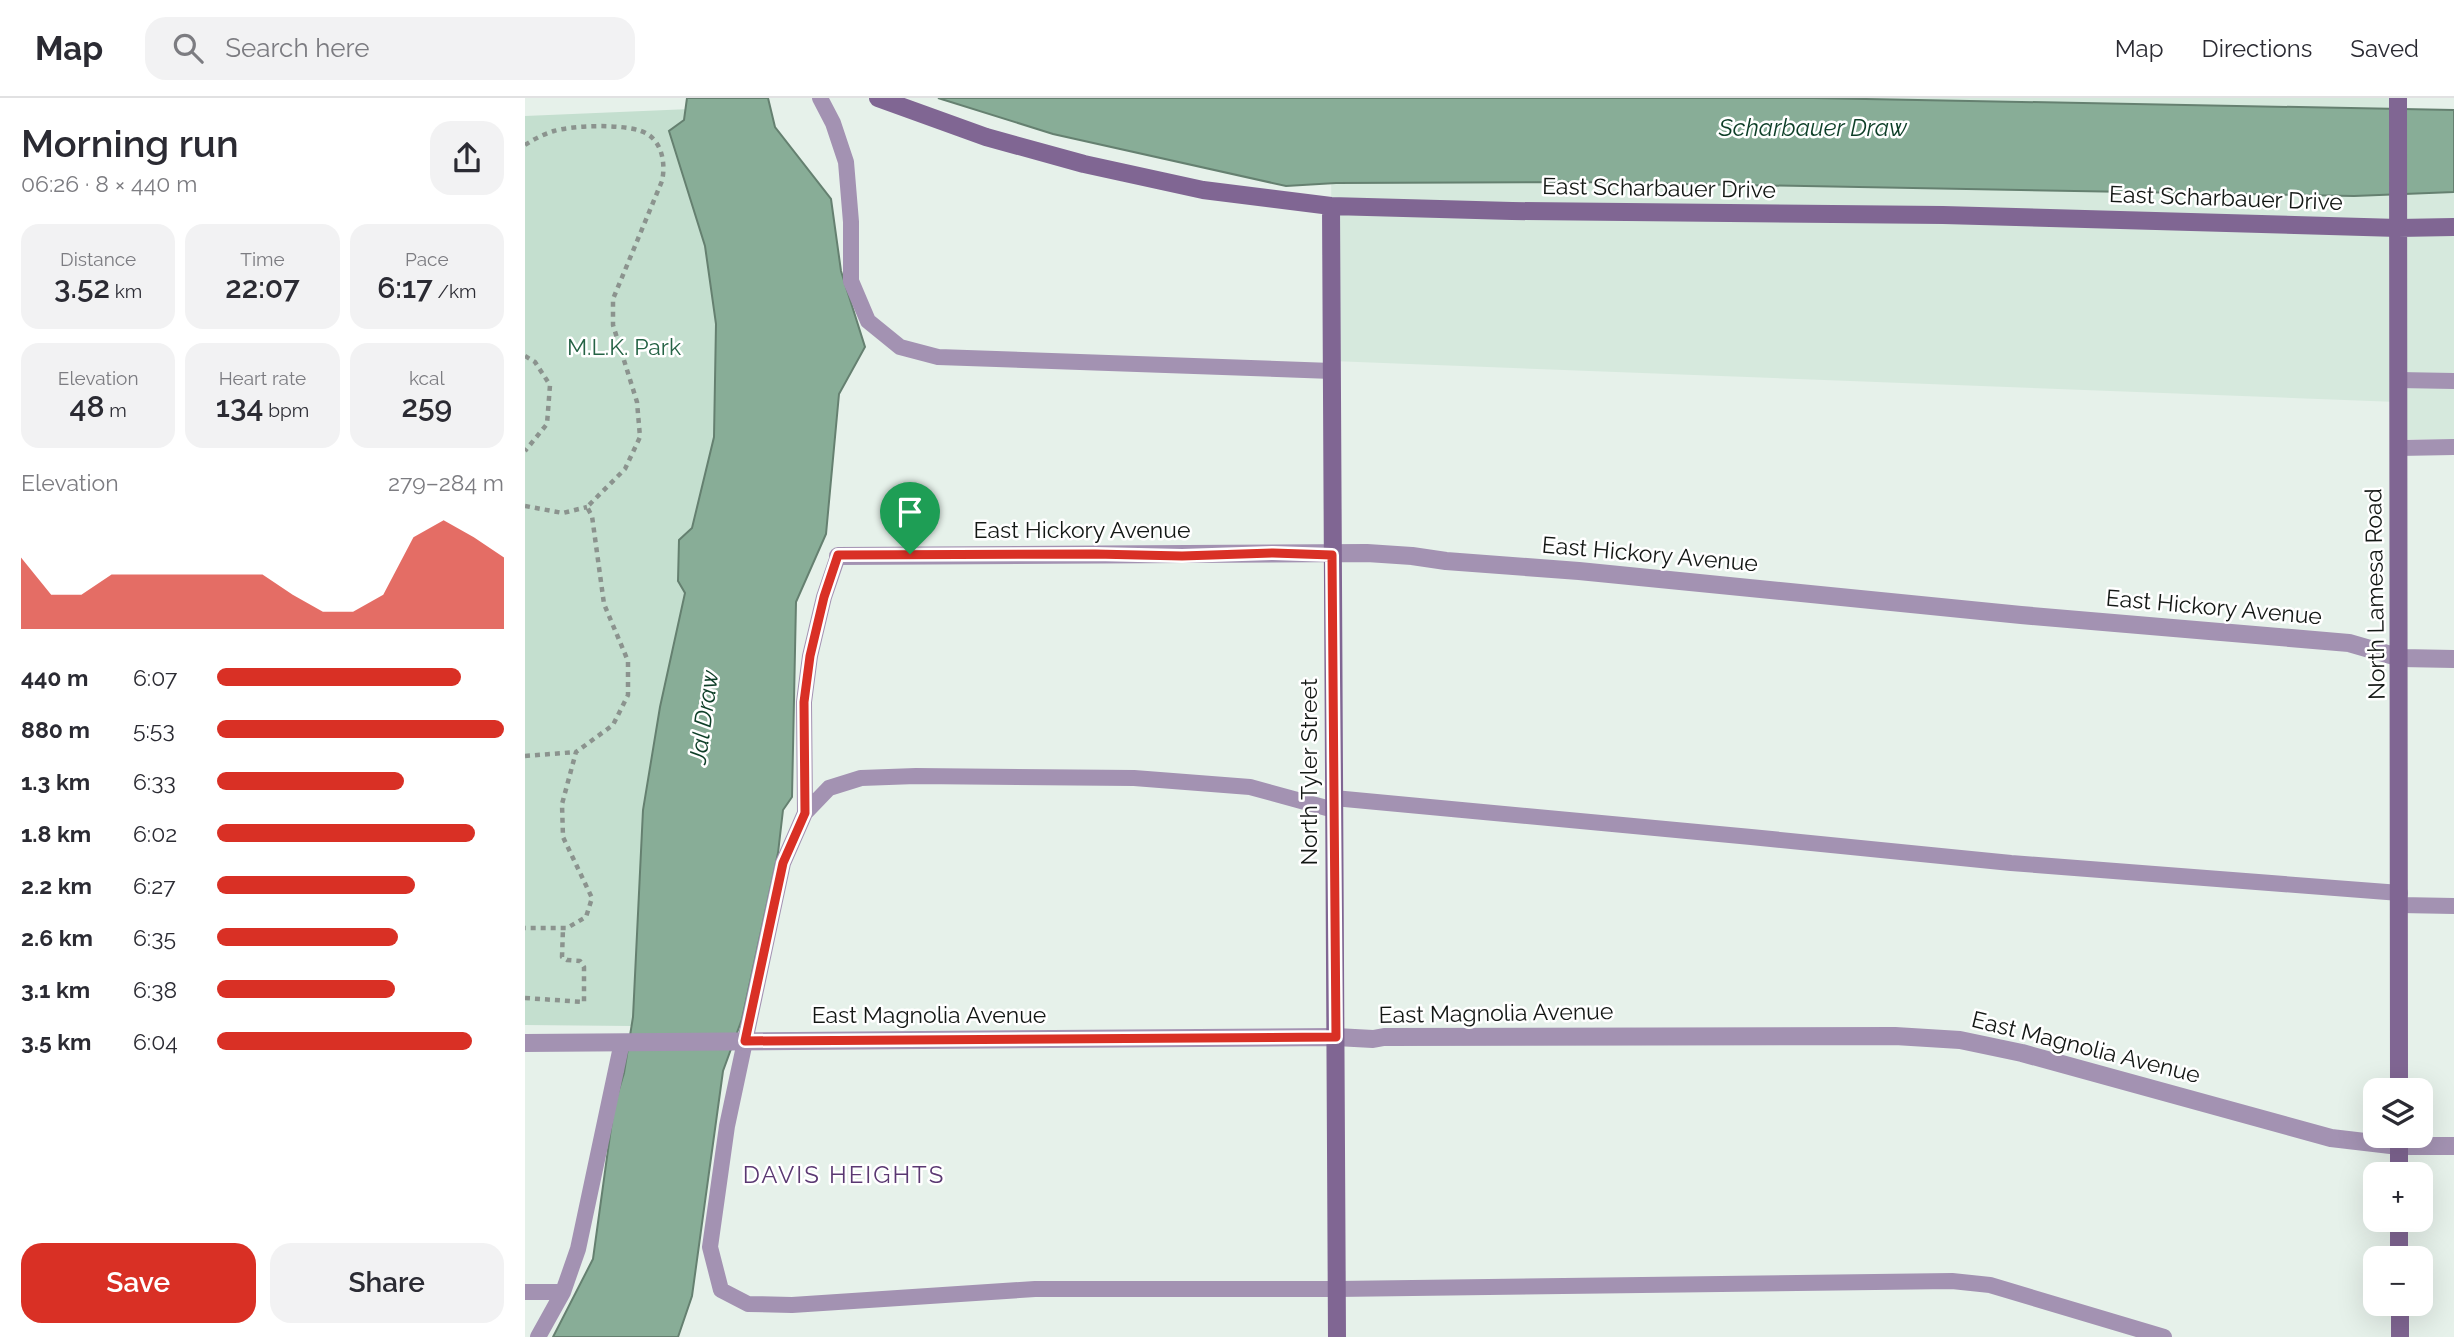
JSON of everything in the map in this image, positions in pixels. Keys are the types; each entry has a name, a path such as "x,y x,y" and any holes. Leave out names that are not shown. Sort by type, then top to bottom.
{"main road":[{"name":"East Scharbauer Drive","path":"878,98 986,136 1084,164 1203,190 1331,206 1512,211 1943,215 2454,228"},
{"name":"North Lamesa Road","path":"2398,98 2397,380 2401,658 2399,1078"},
{"name":"North Tyler Street","path":"1331,206 1337,1337"},
{"path":"2400,1316 2400,1337"}],"street":[{"name":"East Hickory Avenue","path":"838,555 1182,556 1367,553 2349,643 2401,658 2454,659"},
{"name":"East Magnolia Avenue","path":"525,1043 1895,1036 1960,1040 2058,1061 2331,1138 2363,1139"},
{"name":"East Magnolia Avenue","path":"2433,1144 2454,1146"}],"lane":[{"path":"820,98 833,123 846,162 851,222 851,281 869,321 900,347 939,357 1332,371"},
{"path":"2397,380 2454,381"},
{"path":"2398,448 2454,447"},
{"path":"805,813 804,702 824,597 838,555"},
{"path":"2164,1337 1990,1285 1952,1281 1337,1289 1035,1289 792,1306 748,1304 721,1290 710,1247 727,1126 783,863 805,813 829,788 861,778 1133,778 1250,787 1334,804 1751,836 2454,906"},
{"path":"538,1337 563,1292 578,1249 622,1042"},
{"path":"525,1292 563,1292"}],"path":[{"path":"525,145 555,131 594,127 642,131 655,141 665,166 662,181 613,299 613,325 637,402 640,437 625,469 587,507 563,513 525,506"},
{"path":"525,356 535,362 550,385 547,424 525,451"},
{"path":"525,756 576,752 613,725 628,695 628,661 604,604 592,516 587,507"},
{"path":"525,928 567,928 586,917 591,898 563,837 562,804 576,752"},
{"path":"525,999 584,1002 584,967 580,961 562,957 563,928"}],"shaded area":[{"path":"1560,98 2391,98 2454,144 2454,439 2397,439 2397,402 1332,361 1331,140"}],"green space":[{"name":"M.L.K. Park","path":"714,108 724,399 651,852 632,1026 525,1025 525,116"}],"water":[{"name":"Jal Draw","path":"687,98 768,98 775,127 831,199 841,271 865,347 839,394 826,534 796,602 792,797 783,810 778,853 742,1019 723,1071 692,1296 678,1337 553,1337 593,1259 614,1106 624,1073 633,1017 643,810 660,707 685,593 678,581 679,540 692,528 714,437 716,324 705,246 669,131 684,120"},
{"name":"Scharbauer Draw","path":"938,98 1813,98 2454,110 2454,192 2354,196 1578,182 1336,183 1286,186 1053,134"}],"district":[{"name":"DAVIS HEIGHTS","path":"844,1175"}],"route":[{"path":"910,554 1332,555 1336,1037 745,1041 783,863 805,813 804,702 810,656 824,597 838,555 910,554"}]}
